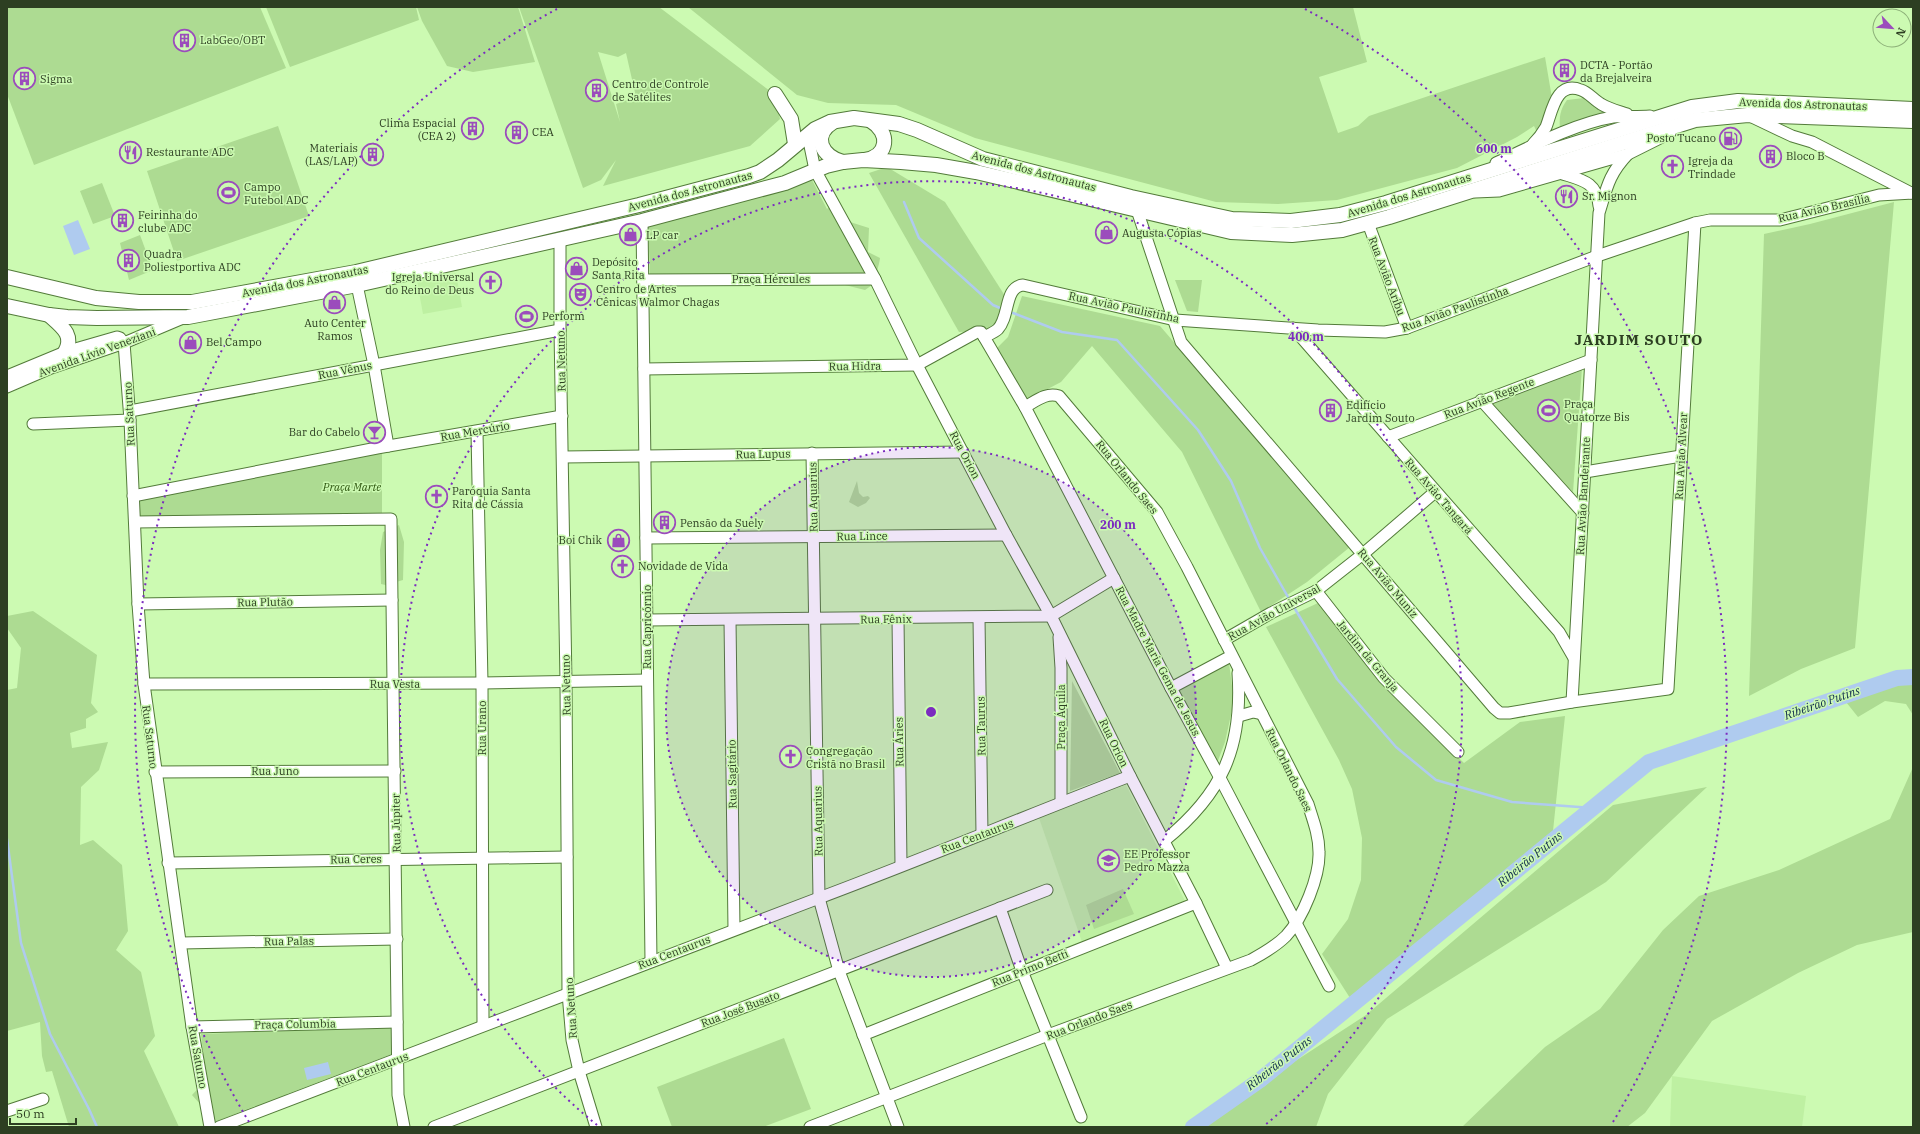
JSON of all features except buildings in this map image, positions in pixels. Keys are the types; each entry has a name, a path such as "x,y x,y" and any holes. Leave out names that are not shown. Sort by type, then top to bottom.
{"main road":[{"path":"775,94 791,119 795,144"},
{"name":"Avenida dos Astronautas","path":"7,277 96,298 139,302 192,302 356,272 638,205 749,176 769,166 795,144 822,125 837,120 854,118 899,124 917,130 982,159 1139,199 1232,219 1291,221 1340,216 1386,203 1462,179 1531,152 1640,120 1665,115 1692,107 1738,100 1913,109"},
{"name":"Avenida dos Astronautas","path":"7,306 49,315 97,318 188,317 357,285 642,221 785,183 815,170 843,162 863,160 943,166 976,172 1231,232 1292,235 1342,230 1471,191 1537,175 1643,141 1695,120 1748,115 1913,121"},
{"path":"837,120 826,128 821,140 822,147 830,157 843,162"},
{"path":"863,160 871,159 879,155 884,145 882,130 879,125 871,121"},
{"path":"49,315 65,330 69,337 68,347 65,352"}],"street":[{"path":"1573,89 1581,90 1602,105 1640,120 1643,141 1628,154 1560,173 1537,175 1531,152 1545,128 1553,104 1559,93 1573,89"},
{"path":"1748,115 1792,136 1812,142"},
{"path":"1804,116 1796,118 1791,127 1794,132 1912,193"},
{"name":"Rua Orion","path":"810,133 810,146 815,170 875,279 917,365 1077,667 1130,776 1196,903 1227,968"},
{"name":"Rua Avião Bandeirante","path":"1572,702 1599,213 1606,188 1616,167 1628,154"},
{"path":"1560,173 1582,180 1595,189 1598,196 1599,213"},
{"name":"Rua Avião Brasília","path":"1597,256 1695,223 1710,220 1780,220 1879,195 1912,193"},
{"name":"Rua Avião Muniz","path":"1137,210 1175,320 1181,342 1494,708 1500,713 1509,713 1572,702 1668,690"},
{"name":"Rua Capricórnio","path":"642,221 651,961"},
{"name":"Rua Avião Aribu","path":"1368,223 1407,328"},
{"name":"Rua Avião Alvear","path":"1668,690 1695,223"},
{"name":"Rua Netuno","path":"560,239 560,330 566,682 568,993 572,1040 579,1071 596,1127"},
{"name":"Rua Avião Paulistinha","path":"984,337 998,330 1007,309 1012,290 1016,286 1023,285 1175,320 1318,330 1385,332 1407,328 1597,256"},
{"name":"Praça Hércules","path":"643,280 875,279"},
{"path":"133,496 388,446 374,364 357,285"},
{"name":"Avenida Lívio Veneziani","path":"7,387 51,368 124,343 188,317"},
{"name":"Rua Avião Tangará","path":"1293,328 1319,360 1559,632 1574,658"},
{"name":"Rua Vênus","path":"33,424 130,415 374,364 560,330"},
{"path":"1318,330 1315,346 1319,360"},
{"name":"Rua Hidra","path":"644,369 917,365 977,332 981,332 984,337"},
{"path":"7,376 65,352 117,337 124,343"},
{"name":"Rua Madre Maria Gema de Jesus","path":"984,337 1025,407 1171,688 1329,986"},
{"name":"Rua Saturno","path":"124,343 130,415 138,604 144,684 155,772 192,1027 210,1127"},
{"name":"Rua Avião Regente","path":"1388,437 1481,400 1591,360"},
{"name":"Rua Orlando Saes","path":"810,1127 1264,953 1286,935 1296,922 1306,902 1318,868 1319,851 1317,835 1308,804 1157,512 1059,396 1052,394 1046,395 1025,407"},
{"path":"1481,400 1582,512"},
{"name":"Rua Mercúrio","path":"388,446 477,432 562,416"},
{"name":"Rua Urano","path":"477,432 482,683 481,858 483,1024"},
{"name":"Rua Lupus","path":"563,457 963,452"},
{"name":"Rua Aquarius","path":"812,453 819,898 840,971 898,1127"},
{"path":"1585,472 1681,456"},
{"name":"Rua Avião Universal","path":"1224,640 1271,613 1316,591 1363,554 1435,492"},
{"name":"Rua Júpiter","path":"135,522 391,519 397,939 397,1060 398,1095 404,1127"},
{"name":"Rua Lince","path":"646,538 1006,535"},
{"name":"Rua Fênix","path":"647,620 980,618 1050,616 1114,578"},
{"name":"Jardim da Granja","path":"1316,591 1384,678 1458,752"},
{"name":"Rua Plutão","path":"138,604 392,600"},
{"name":"Rua Áries","path":"898,618 901,865"},
{"name":"Rua Taurus","path":"980,618 982,834"},
{"name":"Rua Sagitário","path":"730,620 734,929"},
{"path":"1559,632 1576,627"},
{"name":"Praça Áquila","path":"1059,633 1061,668 1061,802"},
{"path":"1171,688 1231,656"},
{"path":"1061,668 1071,666 1077,667"},
{"path":"1164,841 1184,826 1204,804 1220,778 1231,754 1239,716 1238,668"},
{"name":"Rua Vesta","path":"144,684 393,684 647,680"},
{"path":"1239,716 1253,712 1262,714"},
{"name":"Rua Juno","path":"155,772 395,771"},
{"name":"Rua Centaurus","path":"219,1127 397,1060 483,1024 819,898 1130,776"},
{"name":"Rua Ceres","path":"168,863 396,858 567,857"},
{"name":"Rua José Busato","path":"434,1127 1047,890"},
{"name":"Rua Primo Betti","path":"863,1035 1196,903"},
{"path":"1000,908 1022,971 1081,1117"},
{"name":"Rua Palas","path":"181,943 397,939"},
{"name":"Praça Columbia","path":"192,1027 397,1022"},
{"path":"7,1111 42,1100"}],"shaded area":[{"path":"456,273 462,307 423,314 417,281"},
{"name":"EE Professor Pedro Mazza","path":"1126,785 1185,901 1082,942 1039,818"},
{"path":"1672,1076 1806,1096 1802,1127 1670,1127"}],"green space":[{"path":"7,7 260,7 286,68 34,165 7,94"},
{"path":"266,7 416,7 419,20 290,67"},
{"path":"417,7 518,7 535,62 473,72 447,66 422,21"},
{"path":"519,7 659,7 774,94 780,119 750,146 603,186 616,160 601,180 583,188","holes":["598,52 618,57 626,53 636,97 616,104 620,122"]},
{"path":"688,7 1353,7 1367,62 1319,77 1338,133 1358,126 1369,116 1545,57 1553,104 1539,136 1534,126 1517,137 1457,168 1337,200 1278,204 1216,202 975,138 896,105 828,103 797,95"},
{"path":"1584,98 1612,113 1560,128 1560,114 1567,100"},
{"name":"Campo Futebol ADC","path":"278,126 309,216 177,261 147,171"},
{"path":"887,167 945,202 1007,299 992,330 959,332 869,173"},
{"path":"811,178 827,209 837,199 850,222 869,228 868,252 880,258 875,283 865,290 841,284 838,273 650,275 648,227 801,183"},
{"path":"102,183 115,216 93,224 80,191"},
{"path":"1894,202 1855,648 1801,669 1749,696 1764,234 1810,224"},
{"path":"140,235 153,270 129,280 120,243"},
{"path":"1175,280 1202,280 1198,312 1187,311"},
{"path":"1022,296 1160,326 1350,547 1307,582 1261,612 1182,452 1092,346 1061,382 1025,401 995,350 1008,337"},
{"path":"1582,368 1573,492 1489,402"},
{"name":"Praça Marte","path":"382,452 382,515 140,520 138,501"},
{"path":"857,481 859,493 863,497 868,496 870,498 866,503 858,507 849,502"},
{"path":"399,525 404,542 403,580 393,583 390,586 381,584 380,550 383,532"},
{"path":"1318,603 1382,685 1464,763 1520,722 1565,716 1553,831 1350,998 1322,954 1348,919 1361,880 1362,838 1352,789 1339,760 1266,627"},
{"path":"33,611 97,655 91,703 98,712 86,719 86,728 70,733 72,748 108,742 99,770 81,787 80,845 93,840 122,865 128,931 116,950 141,972 155,1036 144,1051 179,1127 69,1127 52,1071 46,1072 42,1056 40,1022 7,1031 7,690 17,688 21,648 7,628 7,616"},
{"path":"1229,663 1234,701 1225,742 1216,766 1178,691"},
{"path":"1913,677 1913,715 1906,704 1885,701 1858,717 1842,697 1897,678"},
{"path":"1072,681 1120,773 1070,791"},
{"path":"1913,767 1913,932 1857,945 1798,973 1712,1021 1645,1113 1627,1127 1462,1127 1545,1047 1600,1009 1663,930 1699,896 1779,870 1890,819"},
{"path":"1707,787 1606,882 1387,1019 1328,1094 1316,1127 1194,1127 1366,1015 1613,805"},
{"path":"1123,889 1134,914 1094,929 1086,905"},
{"path":"391,1027 392,1054 287,1094 287,1096 264,1113 255,1106 220,1120 218,1123 215,1121 210,1123 209,1114 192,1095 206,1080 201,1034"},
{"path":"784,1038 811,1109 763,1127 672,1127 657,1087"}],"water":[{"path":"78,220 90,249 74,255 63,226"},
{"path":"328,1062 331,1074 307,1080 304,1068"}],"waterway":[{"path":"904,202 919,238 993,305 1000,308"},
{"path":"1013,313 1062,332 1117,340 1198,430 1231,481 1260,548 1288,597"},
{"path":"1295,609 1337,679 1396,747 1436,780 1512,802 1593,808"},
{"name":"Ribeirão Putins","path":"1193,1127 1260,1080 1649,762 1897,678 1913,677"},
{"path":"7,839 21,943 50,1034 97,1127"}],"place":[{"name":"LabGeo/OBT","path":"185,40"},
{"name":"DCTA - Portão da Brejalveira","path":"1564,71"},
{"name":"Sigma","path":"24,79"},
{"name":"Centro de Controle de Satélites","path":"597,90"},
{"name":"Clima Espacial (CEA 2)","path":"472,129"},
{"name":"CEA","path":"516,132"},
{"name":"Posto Tucano","path":"1731,138"},
{"name":"Restaurante ADC","path":"131,152"},
{"name":"Materiais (LAS/LAP)","path":"373,154"},
{"name":"Bloco B","path":"1771,156"},
{"name":"Igreja da Trindade","path":"1672,167"},
{"name":"Campo Futebol ADC","path":"228,193"},
{"name":"Sr. Mignon","path":"1566,196"},
{"name":"Feirinha do clube ADC","path":"122,221"},
{"name":"Augusta Cópias","path":"1106,233"},
{"name":"LP car","path":"630,235"},
{"name":"Quadra Poliestportiva ADC","path":"128,260"},
{"name":"Depósito Santa Rita","path":"577,268"},
{"name":"Igreja Universal do Reino de Deus","path":"490,283"},
{"name":"Centro de Artes Cênicas Walmor Chagas","path":"580,295"},
{"name":"Auto Center Ramos","path":"335,303"},
{"name":"Perform","path":"526,316"},
{"name":"Bel Campo","path":"191,342"},
{"name":"Praça Quatorze Bis","path":"1548,410"},
{"name":"Edifício Jardim Souto","path":"1331,411"},
{"name":"Bar do Cabelo","path":"375,432"},
{"name":"Paróquia Santa Rita de Cássia","path":"437,497"},
{"name":"Pensão da Suely","path":"665,523"},
{"name":"Boi Chik","path":"618,540"},
{"name":"Novidade de Vida","path":"622,566"},
{"name":"Congregação Cristã no Brasil","path":"790,757"},
{"name":"EE Professor Pedro Mazza","path":"1109,860"}],"district":[{"name":"JARDIM SOUTO","path":"1639,340"}]}
